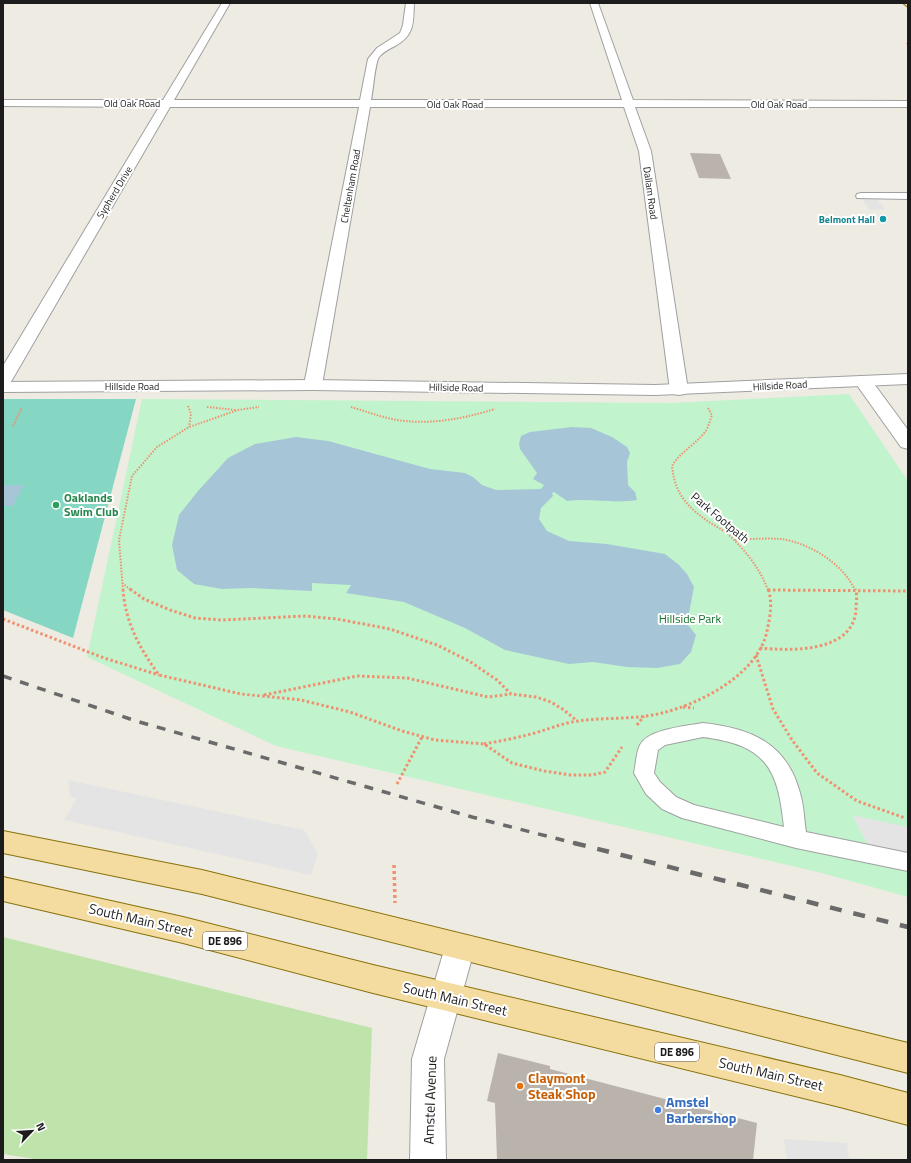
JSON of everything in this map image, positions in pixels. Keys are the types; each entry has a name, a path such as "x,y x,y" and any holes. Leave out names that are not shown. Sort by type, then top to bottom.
{"main road":[{"path":"3,842 202,882 908,1058"},
{"name":"South Main Street","path":"3,889 183,930 446,997 832,1089 908,1109"}],"street":[{"name":"Sypherd Drive","path":"3,380 226,3"},
{"name":"Cheltenham Road","path":"313,386 373,59 380,49 404,34 407,30 410,3"},
{"name":"Dallam Road","path":"594,3 641,137 648,163 679,390"},
{"name":"Old Oak Road","path":"3,103 908,104"},
{"name":"Hillside Road","path":"3,387 313,386 679,390 908,379"},
{"path":"863,381 908,444"},
{"name":"Amstel Avenue","path":"428,1160 428,1059 460,947"}],"lane":[{"path":"861,196 908,196"},
{"path":"796,839 790,792 784,776 775,761 761,748 744,738 724,732 703,730 659,739 650,747 644,772 653,788 670,803 689,812 796,839 908,862"}],"path":[{"path":"13,426 25,402"},
{"name":"Park Footpath","path":"484,744 530,734 577,721 644,716 662,713 702,699 728,683 748,666 760,648 765,640 770,615 770,594 763,576 754,562 734,540 729,535 697,514 685,502 676,488 672,466 678,456 692,446 706,431 712,415 706,402"},
{"path":"185,404 190,408 192,414 189,427"},
{"path":"344,406 394,419 413,422 458,419 498,408"},
{"path":"159,675 143,653 131,628 123,595 119,540 132,476 157,447 189,427 238,410 261,407"},
{"path":"734,540 772,539 804,545 817,551 840,569 856,591 856,617 848,630 832,642 792,650 760,648"},
{"path":"122,582 144,598 170,610 195,618 222,620 306,616 337,619 390,629 438,646 469,661 497,680 511,694"},
{"path":"768,590 908,591"},
{"path":"3,619 104,658 159,675 241,694 301,700 350,712 402,731 435,740 484,744 512,763 544,771 571,775 592,775 605,772 625,743"},
{"path":"756,654 773,708 792,740 817,773 857,801 905,818"},
{"path":"262,696 357,676 407,678 488,697 511,694 536,697 551,702 564,710 577,721"},
{"path":"633,730 644,716"},
{"path":"397,784 422,737"},
{"path":"394,866 396,906"}],"green space":[{"name":"Hillside Park","path":"849,394 908,481 908,897 822,873 276,746 87,657 142,399 672,403"},
{"path":"3,937 372,1028 367,1160 41,1160 3,1154"}],"shaded area":[{"path":"857,193 872,193 885,209 870,210"},
{"name":"Oaklands Swim Club","path":"3,399 136,399 73,638 3,610"},
{"path":"572,427 591,428 612,437 627,447 630,453 627,462 628,485 635,492 637,500 567,501 554,492 552,493 553,496 541,508 539,519 547,531 569,541 607,544 665,554 679,565 687,574 694,587 689,613 681,616 696,635 691,652 680,664 657,668 627,667 593,662 569,664 505,650 465,628 404,602 346,593 351,585 312,583 312,591 251,588 222,589 194,584 177,570 172,545 179,515 198,491 228,458 255,444 296,437 328,441 430,469 465,473 473,477 482,485 496,490 541,489 544,485 533,479 537,473 520,449 519,444 521,436 530,432"},
{"path":"3,485 24,485 13,506 3,506"},
{"path":"68,780 304,830 318,853 311,875 64,820 77,798 70,796"},
{"path":"852,815 908,827 908,854 869,847"},
{"path":"784,1139 847,1143 849,1158 908,1160 787,1160"}],"building":[{"path":"690,153 720,154 731,179 699,178"},
{"path":"498,1053 550,1066 550,1069 757,1123 753,1160 497,1160 495,1103 487,1101"}],"railway":[{"path":"3,676 136,721 472,817 578,844"},
{"path":"574,843 908,927"}],"place":[{"name":"Belmont Hall","path":"883,219"},
{"name":"Oaklands Swim Club","path":"56,505"},
{"name":"Claymont Steak Shop","path":"520,1086"},
{"name":"Amstel Barbershop","path":"658,1110"}]}
